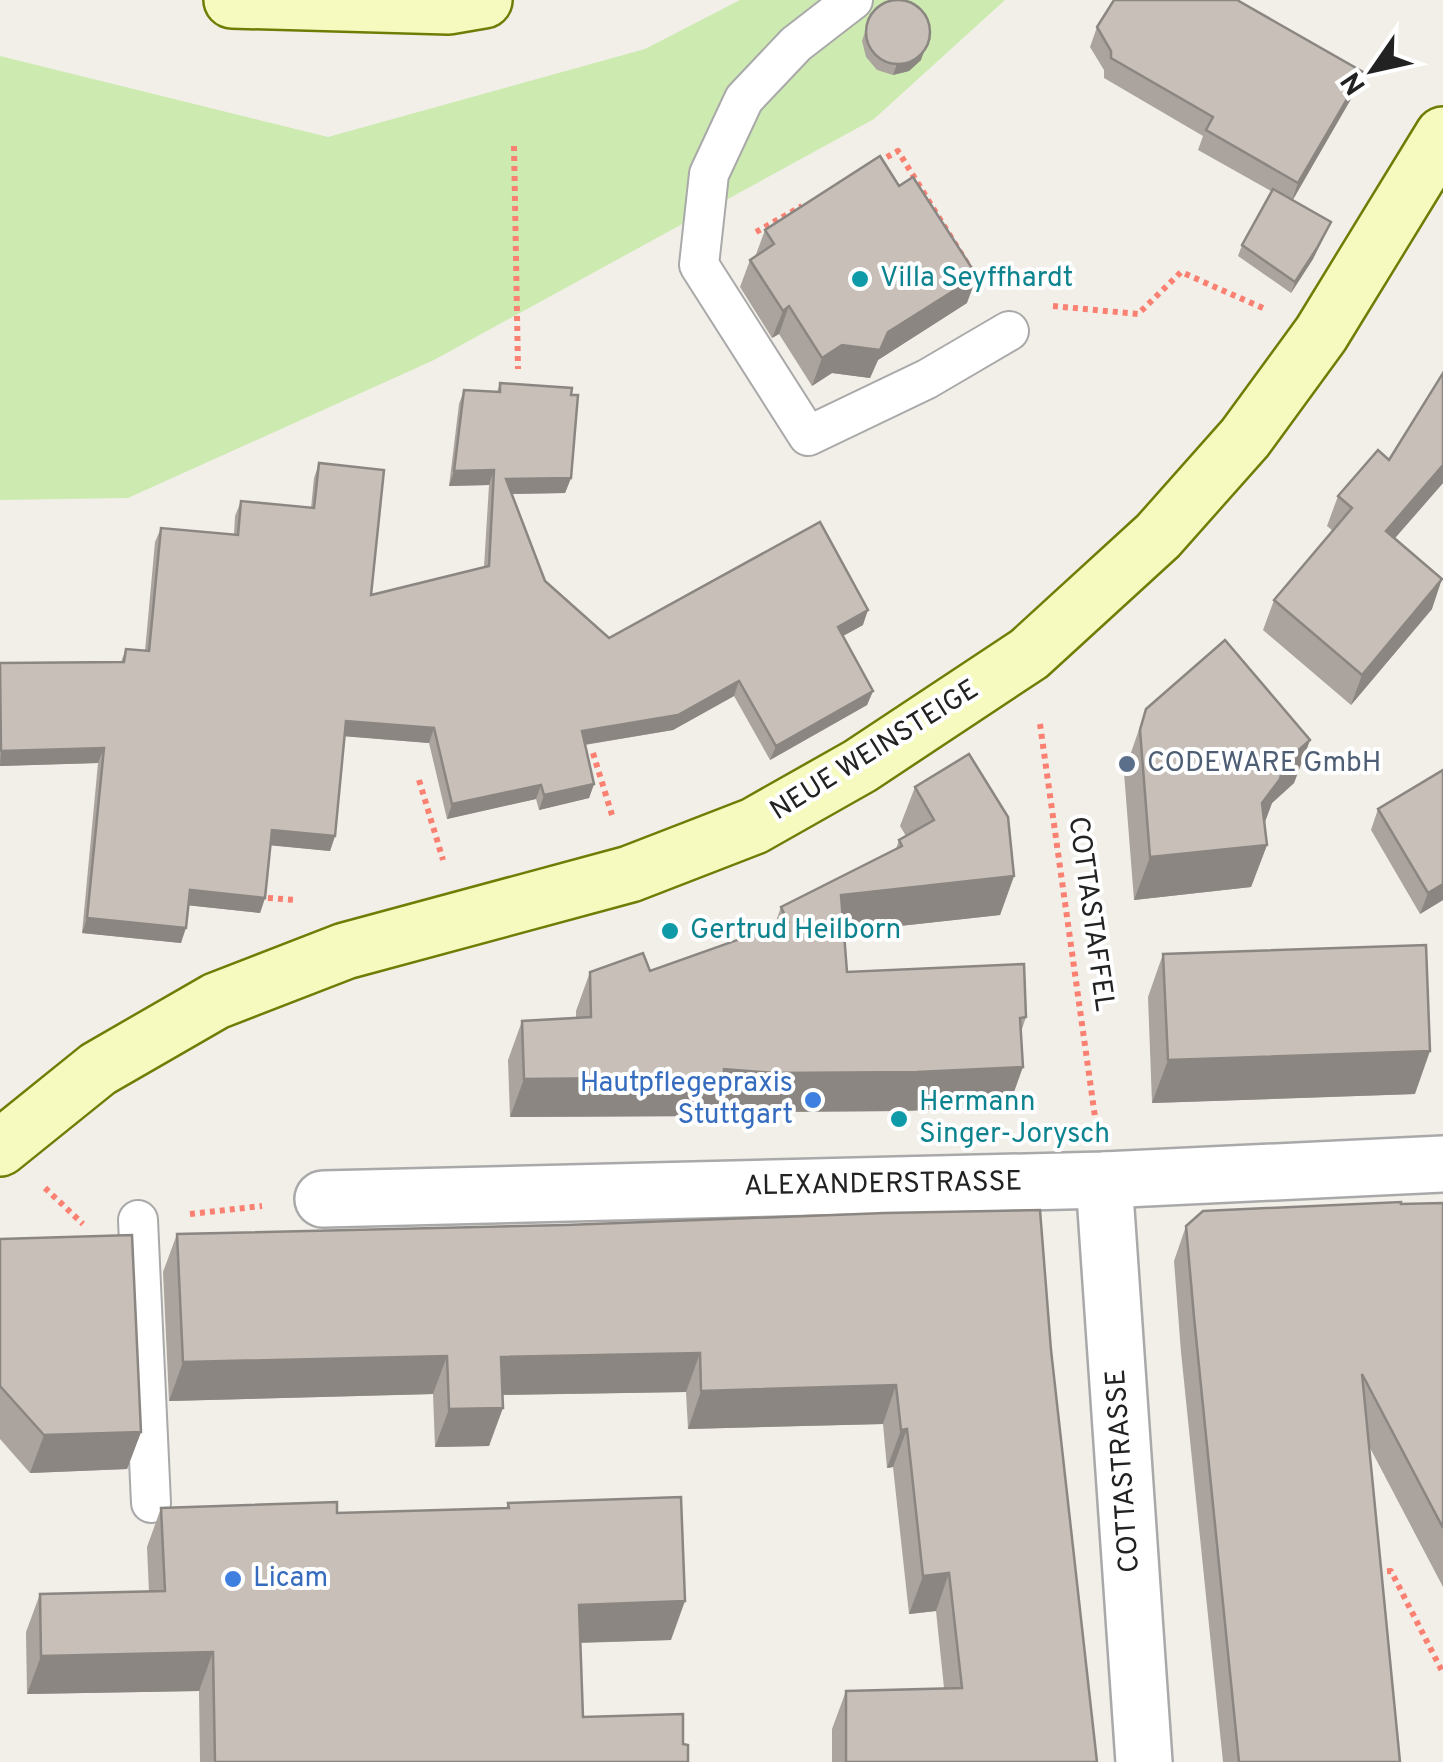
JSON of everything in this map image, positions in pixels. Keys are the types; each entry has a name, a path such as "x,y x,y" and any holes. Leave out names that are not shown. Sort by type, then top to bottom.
{"street":[{"path":"232,0 449,6 484,0"},
{"name":"NEUE WEINSTEIGE","path":"0,1148 98,1069 216,1001 345,951 630,874 754,826 860,766 1028,654 1158,536 1245,438 1321,334 1443,134"},
{"name":"ALEXANDERSTRASSE","path":"322,1199 1104,1180 1443,1164"},
{"name":"COTTASTRASSE","path":"1104,1180 1144,1762"}],"lane":[{"path":"853,0 796,44 744,99 709,174 700,265 808,436 927,379 999,316"},
{"path":"138,1220 151,1503"}],"path":[{"path":"514,146 518,370"},
{"path":"865,170 898,151 999,316 1138,314 1181,272 1321,334"},
{"path":"700,265 815,198"},
{"name":"COTTASTAFFEL","path":"1028,654 1104,1180"},
{"path":"593,754 614,822"},
{"path":"419,780 448,876"},
{"path":"1371,1573 1390,1571 1443,1673"}],"green space":[{"path":"740,0 1005,0 874,119 434,360 128,498 0,500 0,56 328,137 645,49"}],"building":[{"path":"898,0 920,10 930,32 920,54 898,64 876,54 866,32 876,10"},
{"path":"1114,0 1237,0 1363,72 1298,183 1206,130 1213,117 1111,58 1097,27"},
{"name":"Villa Seyffhardt","path":"880,156 899,186 913,177 977,276 888,332 880,350 842,345 822,358 789,306 783,311 750,260 774,244 765,230"},
{"path":"1273,189 1331,222 1295,282 1242,245"},
{"path":"1443,373 1443,465 1386,531 1442,579 1362,675 1274,600 1352,508 1338,496 1378,450 1389,460"},
{"path":"500,383 572,388 571,395 578,395 571,478 506,479 545,581 609,638 820,522 868,610 838,627 873,691 776,746 739,681 678,715 582,731 594,784 544,795 541,785 452,804 434,728 346,721 335,836 272,830 265,898 190,890 186,928 87,918 104,748 1,751 0,663 124,662 126,649 149,651 161,528 238,535 241,501 314,508 319,463 384,470 371,595 489,566 494,470 454,471 464,390 500,392"},
{"path":"1225,640 1310,740 1284,763 1280,779 1262,803 1267,845 1150,857 1140,730 1146,709"},
{"path":"969,754 1008,817 1014,876 841,895 847,972 1024,964 1026,1017 1020,1018 1023,1067 774,1073 724,1069 724,1077 524,1079 522,1021 591,1017 590,972 643,953 650,971 788,922 781,907 902,846 899,840 934,820 915,787"},
{"path":"1443,770 1443,884 1428,893 1378,809"},
{"path":"1426,945 1430,1051 1168,1060 1163,954"},
{"path":"1443,1203 1443,1528 1362,1374 1400,1762 1239,1762 1186,1226 1203,1211"},
{"path":"1040,1210 1051,1350 1097,1762 846,1762 846,1691 962,1688 949,1573 923,1576 907,1429 901,1430 896,1385 701,1391 700,1353 501,1357 503,1408 449,1409 447,1356 183,1362 177,1234"},
{"path":"132,1235 141,1432 44,1435 0,1386 0,1239"},
{"path":"681,1497 685,1601 579,1605 583,1717 683,1714 683,1744 688,1745 688,1762 215,1762 213,1652 41,1656 40,1594 165,1591 161,1508 337,1502 337,1513"}],"place":[{"name":"Villa Seyffhardt","path":"860,279"},
{"name":"CODEWARE GmbH","path":"1127,764"},
{"name":"Gertrud Heilborn","path":"670,931"},
{"name":"Hautpflegepraxis Stuttgart","path":"813,1100"},
{"name":"Hermann Singer-Jorysch","path":"899,1119"},
{"name":"Licam","path":"233,1579"}]}
